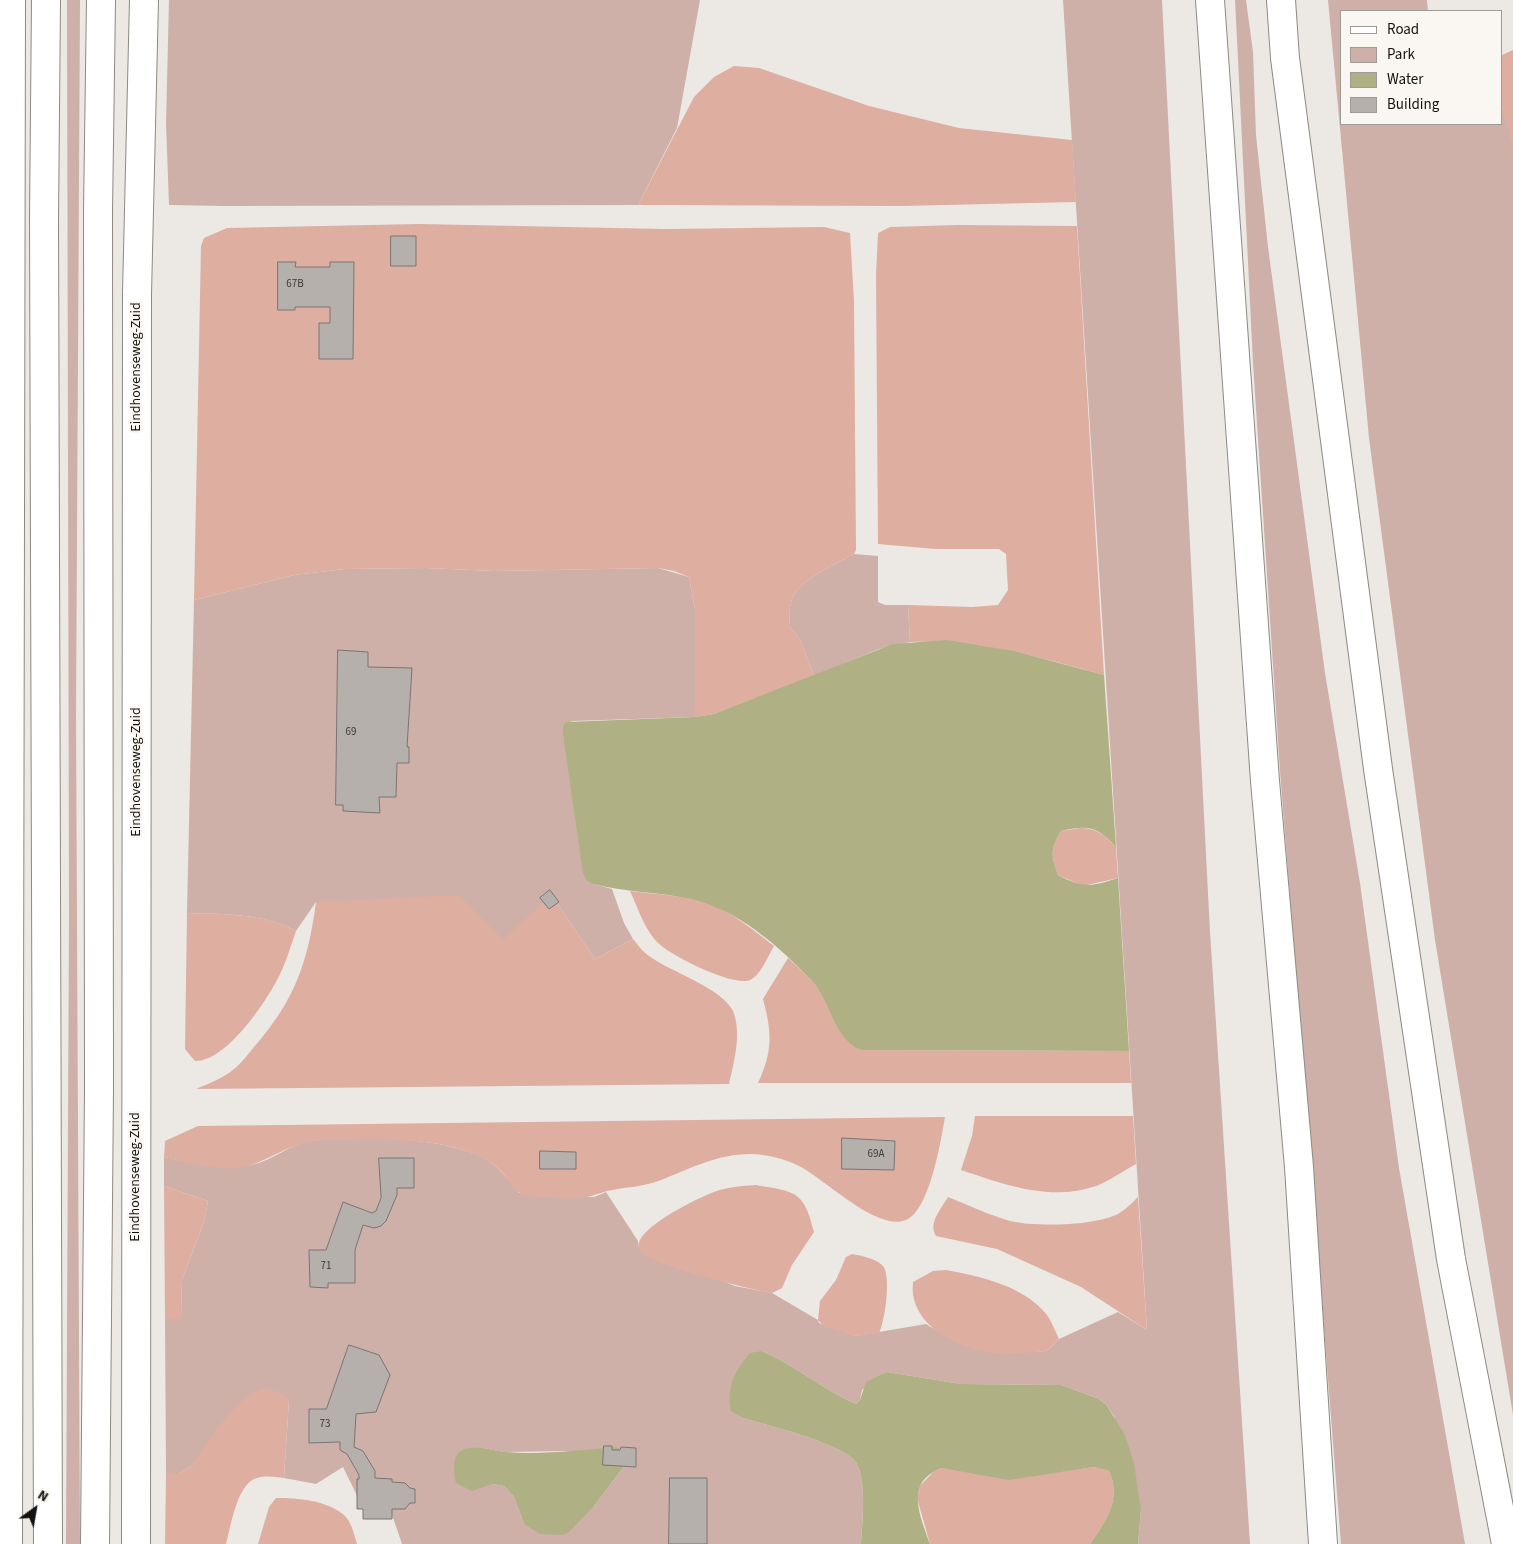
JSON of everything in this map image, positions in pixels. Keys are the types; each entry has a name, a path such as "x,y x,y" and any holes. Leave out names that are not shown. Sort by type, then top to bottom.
{"main road":[{"path":"8,1544 4,1096 11,0"},
{"path":"46,0 44,218 48,1544"},
{"path":"95,1544 99,1088 98,212 101,0"},
{"name":"Eindhovenseweg-Zuid","path":"136,1544 137,294 144,0"},
{"path":"1210,0 1265,781 1299,1167 1323,1544"},
{"path":"1281,0 1285,58 1378,769 1451,1260 1506,1544"}],"green space":[{"path":"67,0 80,0 76,716 80,1544 66,1544 69,912"},
{"path":"169,0 700,0 677,128 638,205 224,206 169,205 166,123"},
{"path":"1063,0 1162,0 1210,932 1250,1544 1138,1544 1141,1510 1114,1416 1106,1404 1097,1398 1061,1385 961,1384 887,1372 862,1390 860,1400 856,1404 762,1351 731,1410 743,1418 833,1447 854,1460 858,1467 863,1488 861,1544 402,1544 389,1506 363,1508 343,1467 316,1484 284,1478 289,1400 205,1450 189,1468 178,1474 166,1474 165,1319 181,1318 182,1280 204,1222 208,1201 164,1186 164,1157 208,1165 240,1166 259,1163 296,1145 329,1139 399,1139 447,1146 484,1158 499,1170 519,1193 594,1197 606,1192 638,1241 638,1246 735,1286 772,1293 818,1320 819,1323 855,1336 926,1324 942,1334 971,1347 997,1352 1028,1352 1047,1351 1059,1339 1118,1312 1147,1330","holes":["482,1448 504,1452 566,1451 624,1462 622,1469 594,1506 524,1524 514,1497 504,1486 492,1484"]},
{"path":"1235,0 1246,0 1253,52 1256,135 1268,247 1325,673 1360,883 1399,1168 1465,1544 1341,1544 1280,771 1253,363"},
{"path":"1328,0 1427,0 1428,10 1340,10 1340,125 1503,125 1503,110 1513,143 1513,1415 1435,940 1369,438"},
{"path":"854,554 878,556 878,602 885,605 908,605 910,642 879,649 814,676 800,639 789,626 791,602 795,594 809,580"},
{"path":"426,568 494,571 658,568 689,577 695,609 695,717 572,721 563,726 563,735 593,884 612,889 624,923 633,939 595,959 557,903 503,941 316,902 296,931 283,925 256,918 229,914 187,913 194,600 294,575 345,569"}],"shaded area":[{"path":"1513,50 1513,147 1503,111 1503,55"},
{"path":"734,66 759,68 869,106 959,128 1072,140 1076,202 901,206 638,205 694,97 714,77"},
{"path":"419,224 665,229 824,227 850,233 854,301 856,550 854,554 809,580 795,594 791,602 789,626 800,639 814,676 714,714 695,717 695,609 689,577 674,571 658,568 494,571 426,568 345,569 294,575 194,600 201,246 204,238 227,228"},
{"path":"958,225 1077,226 1104,675 985,646 961,643 910,642 908,605 972,607 998,605 1008,590 1006,554 999,549 935,549 878,544 876,275 878,233 890,227"},
{"path":"1080,828 1091,829 1100,833 1116,847 1118,878 1083,886 1058,875 1053,852 1057,837 1061,831"},
{"path":"630,891 687,898 709,904 734,916 774,946 761,970 750,980 730,979 702,969 687,962 657,942 645,924"},
{"path":"458,895 503,940 548,898 557,903 595,959 633,939 642,950 658,962 707,987 727,1003 733,1011 736,1020 736,1048 729,1084 196,1089 221,1078 237,1067 280,1013 290,996 304,962 316,902"},
{"path":"187,913 229,914 257,918 283,925 296,931 279,976 253,1018 230,1043 218,1052 207,1059 195,1061 185,1049"},
{"path":"788,958 819,989 827,1001 842,1033 861,1050 1129,1051 1131,1083 758,1083 769,1051 768,1022 763,999"},
{"path":"975,1116 1133,1116 1136,1164 1101,1184 1079,1190 1045,1192 993,1181 961,1170 972,1136"},
{"path":"945,1117 933,1173 922,1203 914,1214 906,1220 894,1222 866,1212 794,1163 757,1154 727,1156 716,1159 648,1184 607,1191 592,1196 564,1198 538,1197 518,1192 495,1165 480,1156 456,1148 427,1142 402,1140 312,1141 294,1146 254,1164 232,1168 209,1167 164,1157 165,1141 198,1126"},
{"path":"756,1185 780,1189 796,1195 806,1208 814,1232 792,1265 782,1288 772,1293 724,1282 664,1264 641,1252 639,1244 643,1235 680,1208 719,1190"},
{"path":"164,1186 208,1201 204,1222 182,1280 181,1319 165,1319"},
{"path":"948,1197 1010,1221 1049,1225 1080,1223 1108,1218 1121,1212 1138,1197 1147,1330 1081,1287 997,1249 936,1236 934,1221"},
{"path":"852,1254 875,1261 882,1265 885,1270 887,1277 886,1298 879,1333 855,1336 825,1327 818,1320 820,1301 836,1280 846,1257"},
{"path":"946,1270 987,1279 1026,1297 1047,1315 1059,1339 1047,1351 1001,1354 970,1348 940,1334 928,1324 919,1312 914,1298 913,1282 933,1271"},
{"path":"264,1388 283,1393 289,1400 284,1478 260,1477 250,1482 244,1488 236,1506 226,1544 165,1544 166,1474 178,1474 189,1468 231,1411 252,1394"},
{"path":"1094,1467 1109,1471 1114,1491 1110,1509 1102,1527 1090,1544 930,1544 917,1498 920,1486 934,1471 942,1468 955,1469 1009,1479"},
{"path":"276,1498 312,1501 337,1510 349,1521 357,1544 258,1544 269,1507"}],"water":[{"path":"947,640 1014,651 1104,675 1116,847 1103,835 1092,829 1071,829 1061,831 1053,848 1053,857 1058,875 1074,882 1087,885 1118,878 1129,1051 861,1050 844,1037 812,981 772,943 741,921 708,904 691,899 605,887 586,880 583,873 563,735 563,726 566,722 695,717 714,714 893,644"},
{"path":"762,1351 856,1404 860,1400 866,1382 887,1372 961,1384 1061,1385 1097,1398 1106,1404 1125,1435 1134,1463 1141,1510 1138,1544 1090,1544 1102,1527 1113,1500 1114,1491 1109,1471 1094,1467 1009,1480 942,1468 930,1474 922,1482 919,1491 920,1512 930,1544 861,1544 863,1488 858,1467 854,1460 845,1453 818,1441 743,1418 731,1411 730,1394 736,1372 750,1353"},
{"path":"617,1447 621,1450 624,1462 622,1469 594,1506 569,1532 563,1535 540,1534 524,1524 514,1497 504,1486 492,1484 472,1491 456,1483 454,1461 461,1451 466,1449 477,1448 533,1453"}],"building":[{"path":"391,236 416,236 416,266 391,266"},
{"path":"278,262 296,262 295,267 330,267 330,262 354,262 353,359 319,359 319,323 330,323 330,307 295,307 295,310 278,310"},
{"path":"338,650 368,652 368,667 412,668 407,747 409,747 409,763 397,763 396,797 379,797 380,813 343,811 343,805 336,805"},
{"path":"550,890 559,902 549,909 540,898"},
{"path":"842,1138 895,1141 894,1170 842,1169"},
{"path":"540,1151 576,1152 576,1169 540,1169"},
{"path":"379,1158 414,1158 414,1188 397,1188 397,1195 386,1221 381,1226 374,1228 363,1225 355,1250 355,1283 328,1283 328,1288 310,1287 309,1250 326,1250 343,1202 372,1213 376,1211 381,1198"},
{"path":"349,1345 379,1355 390,1375 376,1412 356,1414 354,1447 363,1451 375,1471 375,1478 392,1479 392,1482 405,1483 410,1488 415,1489 415,1503 410,1503 405,1509 392,1509 392,1519 363,1519 363,1509 357,1509 357,1479 359,1479 359,1475 347,1454 340,1450 340,1442 309,1443 309,1409 326,1409"},
{"path":"604,1446 612,1446 612,1450 620,1450 621,1447 636,1448 636,1467 603,1465"},
{"path":"670,1478 707,1478 707,1544 669,1544"}]}
